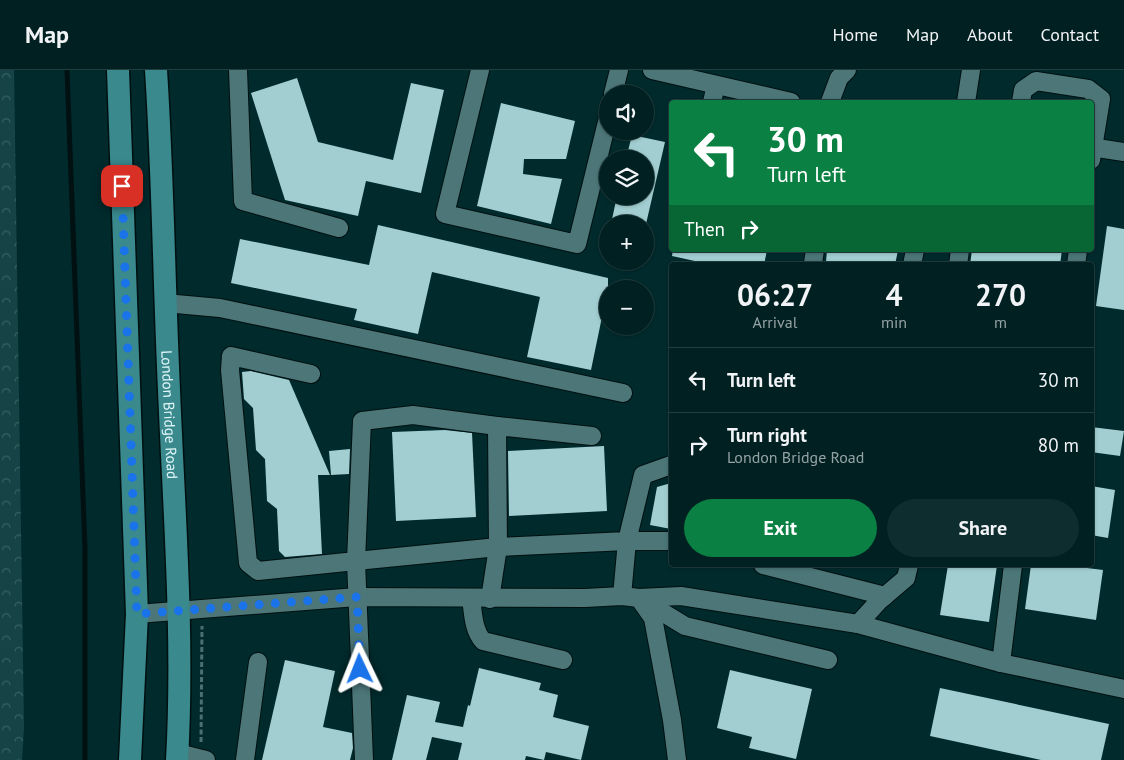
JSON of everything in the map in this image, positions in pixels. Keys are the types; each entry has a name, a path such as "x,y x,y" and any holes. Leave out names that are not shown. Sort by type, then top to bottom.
{"main road":[{"path":"118,70 137,614 130,760"},
{"name":"London Bridge Road","path":"156,70 162,172 165,303 179,610 178,757"}],"street":[{"path":"238,70 243,201 339,228"},
{"path":"480,70 446,214 577,244 603,140"},
{"path":"615,85 619,70"},
{"path":"652,70 708,85 781,100"},
{"path":"831,100 839,78 847,70"},
{"path":"966,100 971,70"},
{"path":"1020,100 1023,90 1036,81 1088,89 1101,98 1094,140"},
{"path":"1094,152 1124,152"},
{"path":"165,303 220,308 623,393"},
{"path":"311,374 231,356 230,370 248,563 258,571 498,547 669,541"},
{"path":"364,760 356,561 362,421 413,415 592,436"},
{"path":"490,599 498,547 497,426"},
{"path":"669,466 643,475 627,541 631,597 653,618 672,720 677,760"},
{"path":"778,567 801,570 885,596"},
{"path":"858,624 885,596 906,578 909,567"},
{"path":"1001,663 1012,567"},
{"path":"137,614 357,597 490,599 681,596 858,624 1001,663 1124,689"},
{"path":"631,597 685,626 828,660"},
{"path":"471,598 476,630 482,641 562,660"},
{"path":"245,760 258,662"},
{"path":"178,757 203,759"}],"path":[{"path":"202,608 203,759"}],"green space":[{"path":"0,70 14,70 24,728 22,760 0,760"}],"building":[{"path":"297,78 318,142 393,160 411,83 444,90 421,193 366,181 358,216 285,200 251,93"},
{"path":"501,103 575,121 566,159 524,159 523,174 562,179 551,224 477,206"},
{"path":"631,140 654,140 665,142 654,189 654,150 628,150"},
{"path":"615,205 650,205 648,215 613,215"},
{"path":"378,225 608,278 608,280 599,280 599,331 591,370 527,357 540,297 432,272 418,334 354,320 357,309 231,283 240,239 369,265"},
{"path":"1107,226 1124,229 1124,310 1096,306"},
{"path":"673,252 767,252 765,262 699,262 672,256"},
{"path":"827,252 898,252 896,262 826,262"},
{"path":"972,252 1062,252 1060,262 970,262"},
{"path":"251,371 289,380 330,475 318,475 322,554 285,557 279,551 277,509 267,501 265,459 256,450 253,408 244,399 242,372"},
{"path":"1094,427 1124,431 1120,456 1094,452"},
{"path":"445,430 472,433 476,517 396,521 392,432"},
{"path":"604,446 607,511 509,516 508,451"},
{"path":"350,449 349,474 331,475 329,451"},
{"path":"669,484 669,529 650,525 657,487"},
{"path":"1094,486 1115,490 1108,538 1094,536"},
{"path":"948,567 997,567 989,622 940,615"},
{"path":"1031,567 1079,567 1103,570 1096,620 1025,609"},
{"path":"285,660 335,671 323,727 352,733 353,748 350,760 262,760"},
{"path":"479,668 541,683 539,690 558,695 553,717 589,726 581,760 546,752 544,760 526,756 525,760 458,760 462,743 432,737 426,760 392,760 407,695 440,702 435,722 463,727"},
{"path":"730,670 812,689 796,759 749,748 752,737 717,728"},
{"path":"940,688 1109,724 1101,760 1041,760 930,736"}],"waterway":[{"path":"67,70 85,549 85,760"}],"route":[{"path":"122,186 137,614 357,597 360,669"}]}
